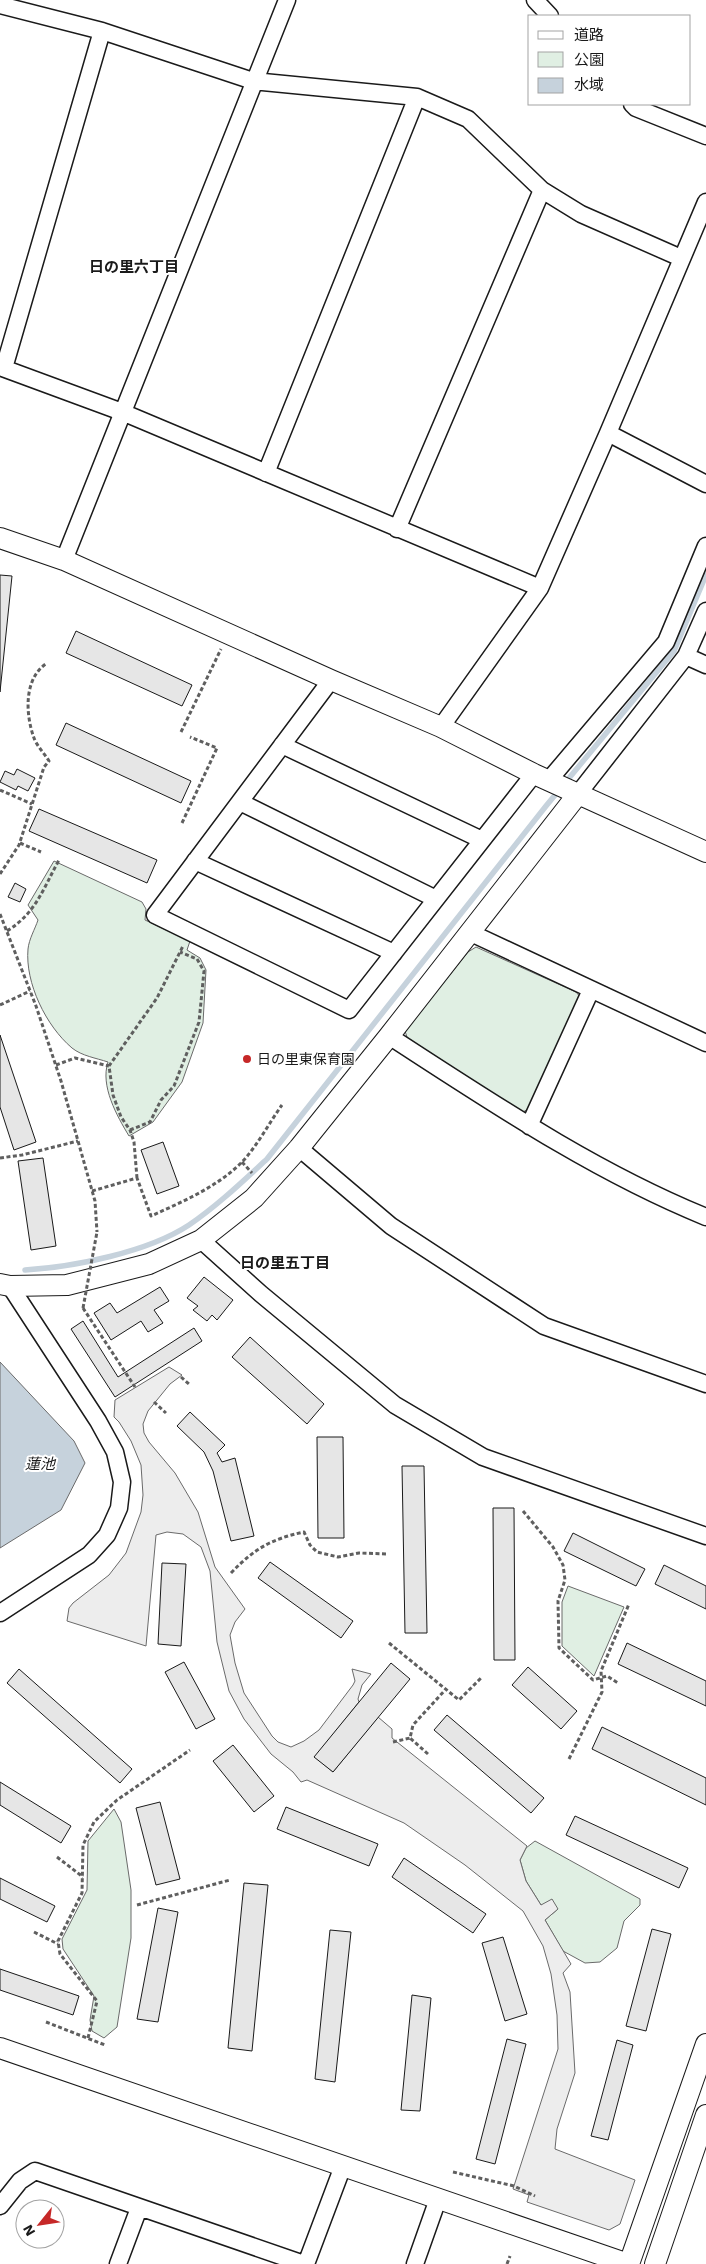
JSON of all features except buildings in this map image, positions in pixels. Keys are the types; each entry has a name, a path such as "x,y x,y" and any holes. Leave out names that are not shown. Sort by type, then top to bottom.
{"street":[{"path":"64,560 253,80 287,0"},
{"path":"535,0 549,15"},
{"path":"0,5 102,31 253,80 417,97 468,120 542,190 581,214 680,258"},
{"path":"102,31 2,367 122,412 540,588"},
{"path":"266,473 417,97"},
{"path":"633,105 636,108 706,136"},
{"path":"397,529 542,190"},
{"path":"441,726 540,588 608,433 680,258 706,202"},
{"path":"608,433 706,484"},
{"path":"0,538 64,560 331,680 441,726 542,777 706,852"},
{"path":"331,680 155,915 350,1010 482,840 666,642 706,546"},
{"path":"5,1285 67,1285 149,1264 201,1240 254,1198 299,1148 389,1036 686,656 706,611"},
{"path":"686,656 706,665"},
{"path":"282,745 482,840"},
{"path":"240,802 436,898"},
{"path":"195,861 394,953"},
{"path":"471,933 706,1043"},
{"path":"529,1126 590,990"},
{"path":"389,1036 529,1126 662,1199 706,1217"},
{"path":"299,1148 391,1226 544,1326 706,1384"},
{"path":"201,1240 394,1405 483,1457 706,1536"},
{"path":"0,1613 88,1555 107,1535 119,1508 122,1482 115,1452 98,1421 5,1285"},
{"path":"0,2048 628,2264 706,2044"},
{"path":"656,2264 706,2115"},
{"path":"0,2206 20,2180 35,2171 305,2264 343,2166"},
{"path":"415,2264 438,2199"},
{"path":"118,2264 139,2208"}],"path":[{"path":"181,732 228,634"},
{"path":"0,874 20,843 44,767 49,760 34,739 29,716 29,695 32,677 39,668 47,663"},
{"path":"182,824 217,748 190,737"},
{"path":"0,790 32,804"},
{"path":"20,843 41,852"},
{"path":"6,931 22,921 32,911 59,860"},
{"path":"0,914 56,1065 95,1201 97,1232 83,1308 136,1387"},
{"path":"190,932 157,998 109,1066 110,1082 116,1102 121,1117 130,1130 136,1152 134,1165 136,1178 151,1216 190,1198 218,1181 242,1162 282,1105"},
{"path":"130,1130 150,1122 161,1100 174,1086 199,1022 204,971 197,959 180,952"},
{"path":"0,1005 30,991"},
{"path":"56,1065 75,1058 109,1066"},
{"path":"0,1158 22,1155 78,1141"},
{"path":"92,1191 136,1178"},
{"path":"181,1377 190,1385"},
{"path":"154,1402 166,1413"},
{"path":"523,1511 547,1539 563,1565 565,1580 558,1601 560,1648 593,1680 602,1679 607,1676 618,1683"},
{"path":"231,1572 244,1558 275,1539 304,1532 310,1545 317,1552 338,1557 358,1552 387,1554"},
{"path":"569,1759 602,1692 601,1671 628,1604"},
{"path":"388,1643 459,1700 481,1678"},
{"path":"410,1738 413,1725 446,1689"},
{"path":"393,1742 410,1738"},
{"path":"410,1738 428,1754"},
{"path":"88,2038 97,2001 60,1954 58,1944 60,1932 82,1893 83,1845 94,1822 116,1800 190,1750"},
{"path":"57,1857 83,1877"},
{"path":"137,1905 230,1880"},
{"path":"34,1932 58,1944"},
{"path":"46,2022 105,2045"},
{"path":"453,2172 514,2186 535,2196"},
{"path":"507,2264 510,2256"}],"green space":[{"path":"54,861 142,902 146,909 145,920 190,941 187,950 200,958 206,970 203,1023 182,1082 153,1122 129,1136 115,1110 108,1091 106,1071 108,1062 80,1053 63,1039 39,1003 30,976 28,949 38,920 28,905"},
{"path":"476,947 576,992 581,998 532,1107 523,1112 408,1040 405,1031 468,952"},
{"path":"568,1586 624,1607 594,1676 562,1646 562,1602"},
{"path":"114,1809 121,1822 131,1890 131,1938 117,2027 104,2038 92,2031 90,2020 94,1996 63,1949 62,1939 87,1890 88,1841"},
{"path":"535,1841 640,1899 640,1905 624,1921 617,1948 600,1962 585,1963 563,1951 545,1920 558,1909 541,1905 526,1881 520,1860 526,1848"}],"shaded area":[{"path":"169,1367 182,1375 170,1384 148,1411 143,1424 144,1433 149,1442 175,1473 198,1512 215,1567 245,1609 235,1622 230,1635 235,1663 244,1693 272,1736 278,1742 291,1747 304,1741 319,1730 353,1685 355,1681 352,1669 371,1674 362,1685 358,1699 359,1702 315,1757 333,1772 378,1717 392,1729 392,1738 527,1846 520,1860 526,1881 541,1905 552,1899 558,1909 545,1920 571,1964 563,1973 570,1992 575,2073 557,2129 555,2149 635,2180 620,2224 609,2230 527,2202 529,2195 513,2189 558,2049 557,2015 551,1974 543,1946 523,1911 465,1865 404,1823 307,1780 301,1782 293,1772 271,1754 244,1719 229,1691 217,1642 210,1571 201,1547 183,1534 167,1532 156,1535 146,1646 67,1621 69,1608 73,1603 109,1575 126,1553 141,1512 143,1495 141,1465 131,1441 114,1417 115,1400"}],"water":[{"name":"蓮池","path":"0,1362 74,1441 85,1463 61,1510 0,1548"}],"waterway":[{"path":"25,1270 88,1262 132,1250 172,1235 210,1209 267,1159 546,806 674,651 706,575"}],"place":[{"name":"日の里東保育園","path":"247,1059"}],"district":[{"name":"日の里六丁目","path":"134,267"},
{"name":"日の里五丁目","path":"285,1263"}]}
